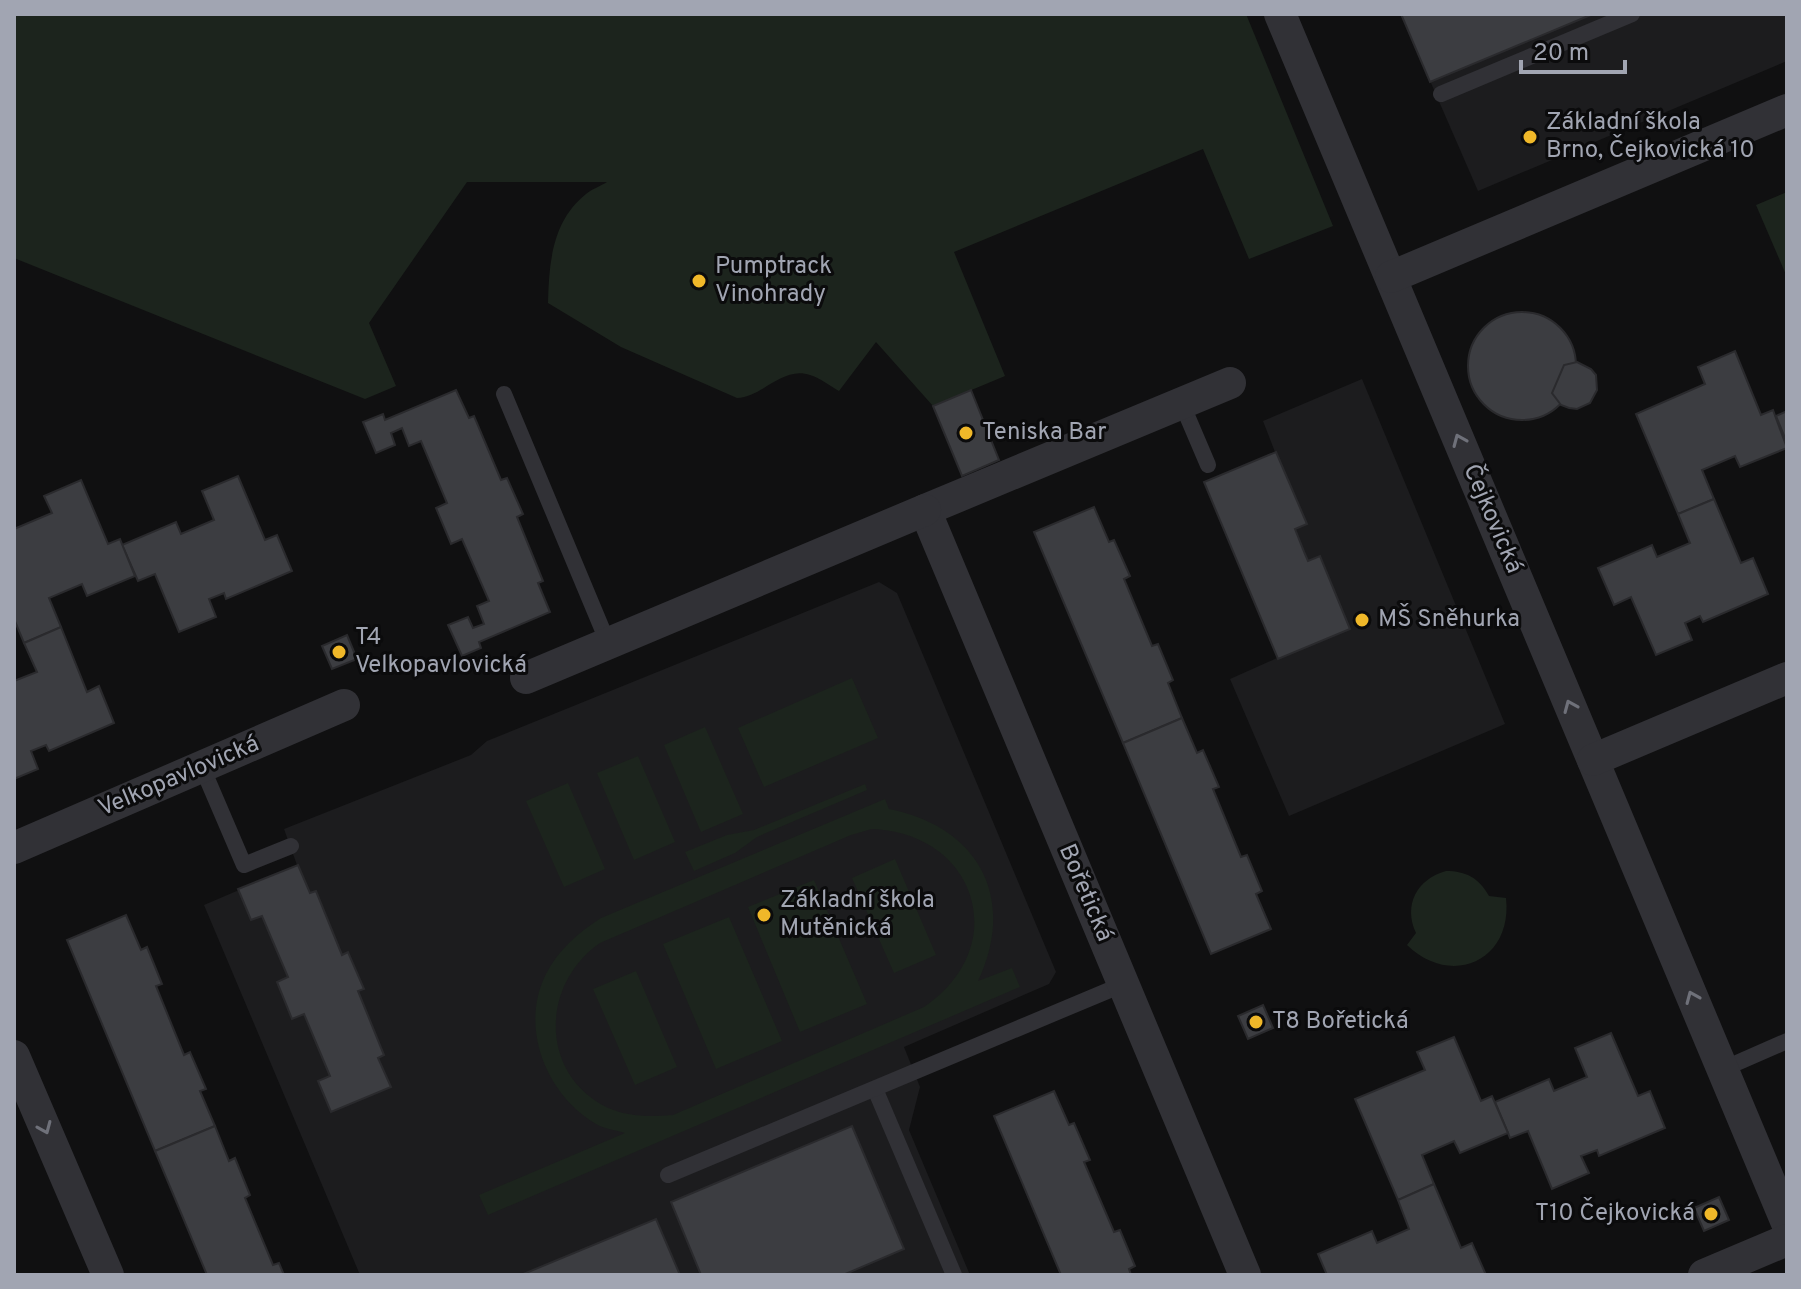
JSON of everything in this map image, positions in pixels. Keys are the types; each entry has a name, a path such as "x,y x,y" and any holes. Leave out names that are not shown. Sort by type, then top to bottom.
{"street":[{"name":"Čejkovická","path":"1280,14 1787,1223"},
{"path":"1391,277 1787,110"},
{"path":"526,678 1230,383"},
{"name":"Bořetická","path":"925,510 1245,1275"},
{"path":"1593,760 1787,678"},
{"name":"Velkopavlovická","path":"14,848 344,705"},
{"path":"14,1056 108,1275"},
{"path":"1704,1275 1787,1240"}],"lane":[{"path":"1441,94 1632,14"},
{"path":"504,394 608,643"},
{"path":"1182,404 1208,465"},
{"path":"202,767 244,865 291,846"},
{"path":"668,1175 1124,984"},
{"path":"1723,1069 1787,1041"},
{"path":"875,1089 954,1275"}],"shaded area":[{"path":"14,14 1246,14 1333,226 1249,259 1203,149 954,252 1005,376 933,406 876,342 839,391 814,376 800,373 737,398 621,347 548,303 551,258 559,230 575,205 588,192 607,182 467,182 369,323 396,386 365,399 14,258"},
{"name":"Základní škola Brno, Čejkovická 10","path":"1401,14 1787,14 1787,61 1478,191"},
{"path":"1787,192 1787,277 1756,205"},
{"name":"MŠ Sněhurka","path":"1362,379 1505,724 1289,816 1230,679 1277,658 1204,482 1275,452 1263,421"},
{"name":"Základní škola Mutěnická","path":"879,582 897,593 1056,972 1049,984 904,1047 920,1087 909,1130 970,1275 360,1275 204,905 297,865 284,829 471,755 487,741"},
{"path":"852,678 878,738 764,787 738,728"},
{"path":"705,727 743,814 701,832 664,745"},
{"path":"638,756 675,842 634,860 597,773"},
{"path":"568,783 605,869 564,887 526,801"},
{"path":"865,784 867,790 757,837 735,853 694,871 685,852 727,835 754,830"},
{"path":"885,799 889,809 920,818 946,832 967,849 982,871 991,895 993,922 989,951 978,981 1012,968 1020,987 488,1215 479,1195 625,1133 596,1124 563,1096 542,1058 537,1037 535,1016 538,994 546,974 570,942 601,918","holes":["872,829 908,835 937,850 958,871 971,897 974,925 968,954 952,982 924,1007 673,1115 639,1116 606,1107 584,1092 568,1073 559,1051 556,1028 558,1004 567,981 581,960 600,943 851,835"]},
{"path":"895,859 936,955 894,973 852,878"},
{"path":"1446,871 1466,874 1481,884 1489,896 1506,898 1506,920 1500,938 1489,952 1476,961 1460,966 1442,965 1424,958 1407,945 1416,933 1411,913 1415,894 1427,880"},
{"path":"814,880 867,1004 800,1032 748,907"},
{"path":"729,917 782,1041 716,1069 663,944"},
{"path":"636,971 677,1067 635,1085 593,989"}],"building":[{"path":"1401,14 1593,14 1430,82"},
{"path":"1522,312 1543,316 1561,327 1572,345 1576,366 1572,387 1561,405 1543,416 1522,420 1501,416 1483,405 1472,387 1468,366 1472,345 1483,327 1501,316"},
{"path":"1735,351 1761,415 1773,410 1787,448 1740,467 1735,456 1702,470 1714,499 1678,514 1636,414 1705,384 1698,367"},
{"path":"1577,362 1596,375 1597,390 1590,403 1577,409 1561,405 1552,393 1564,365"},
{"path":"456,390 469,418 474,416 501,480 507,478 523,514 517,517 543,581 538,583 550,612 479,642 481,648 462,656 448,625 468,617 473,628 484,624 477,606 489,601 462,539 451,544 436,508 447,503 421,441 409,446 402,428 391,433 395,445 376,453 363,422 383,414 385,420"},
{"name":"Teniska Bar","path":"971,390 999,460 962,476 933,406"},
{"path":"1787,411 1787,443 1776,416"},
{"name":"MŠ Sněhurka","path":"1276,452 1307,524 1295,529 1305,554 1308,561 1320,556 1350,629 1278,659 1204,482"},
{"path":"238,476 265,540 277,535 292,571 226,599 224,593 209,599 216,617 179,632 155,574 138,581 122,545 176,522 181,534 214,520 202,491"},
{"path":"81,480 108,544 120,539 135,576 87,596 82,584 49,598 61,627 24,643 14,619 14,529 52,513 44,496"},
{"path":"1714,499 1741,563 1753,558 1768,594 1703,622 1700,616 1685,623 1692,640 1656,655 1631,597 1614,605 1598,568 1652,545 1657,557 1690,543 1678,514"},
{"path":"1094,507 1109,542 1114,540 1130,576 1124,579 1152,646 1158,644 1173,680 1168,683 1182,718 1123,743 1034,532"},
{"path":"61,627 87,692 99,686 114,723 49,751 46,745 31,751 38,769 14,779 14,681 37,672 24,643"},
{"name":"T4 Velkopavlovická","path":"347,635 357,659 332,669 322,646"},
{"path":"1182,718 1197,753 1203,750 1219,787 1213,789 1241,857 1247,855 1262,891 1256,894 1271,929 1211,954 1123,743"},
{"path":"298,865 310,893 316,891 342,955 348,952 364,989 358,991 384,1055 378,1058 391,1087 331,1112 318,1081 330,1076 304,1014 292,1019 277,982 288,977 262,916 251,920 238,889"},
{"path":"126,915 141,950 147,947 162,984 156,986 184,1055 190,1052 206,1089 200,1091 215,1126 155,1151 67,940"},
{"name":"T8 Bořetická","path":"1263,1005 1273,1028 1248,1039 1238,1016"},
{"path":"1611,1033 1638,1096 1650,1091 1665,1128 1599,1156 1597,1150 1581,1156 1589,1173 1552,1189 1528,1131 1510,1138 1495,1102 1549,1079 1554,1091 1587,1077 1575,1048"},
{"path":"1454,1037 1481,1101 1492,1096 1508,1133 1460,1153 1454,1141 1422,1155 1434,1184 1398,1200 1355,1099 1425,1070 1417,1052"},
{"path":"1054,1091 1069,1125 1074,1123 1090,1160 1084,1162 1114,1232 1120,1230 1135,1266 1129,1269 1131,1275 1061,1275 994,1116"},
{"path":"215,1126 229,1161 235,1158 250,1195 245,1198 273,1265 279,1263 284,1275 207,1275 155,1151"},
{"path":"852,1126 904,1249 843,1275 701,1275 671,1202"},
{"path":"1434,1184 1461,1248 1472,1243 1486,1275 1327,1275 1318,1254 1372,1231 1377,1243 1409,1229 1398,1200"},
{"name":"T10 Čejkovická","path":"1719,1197 1729,1220 1704,1231 1694,1208"},
{"path":"656,1219 680,1275 521,1275"}],"place":[{"name":"Základní škola Brno, Čejkovická 10","path":"1530,137"},
{"name":"Pumptrack Vinohrady","path":"699,281"},
{"name":"Teniska Bar","path":"966,433"},
{"name":"MŠ Sněhurka","path":"1362,620"},
{"name":"T4 Velkopavlovická","path":"339,652"},
{"name":"Základní škola Mutěnická","path":"764,915"},
{"name":"T8 Bořetická","path":"1256,1022"},
{"name":"T10 Čejkovická","path":"1711,1214"}]}
